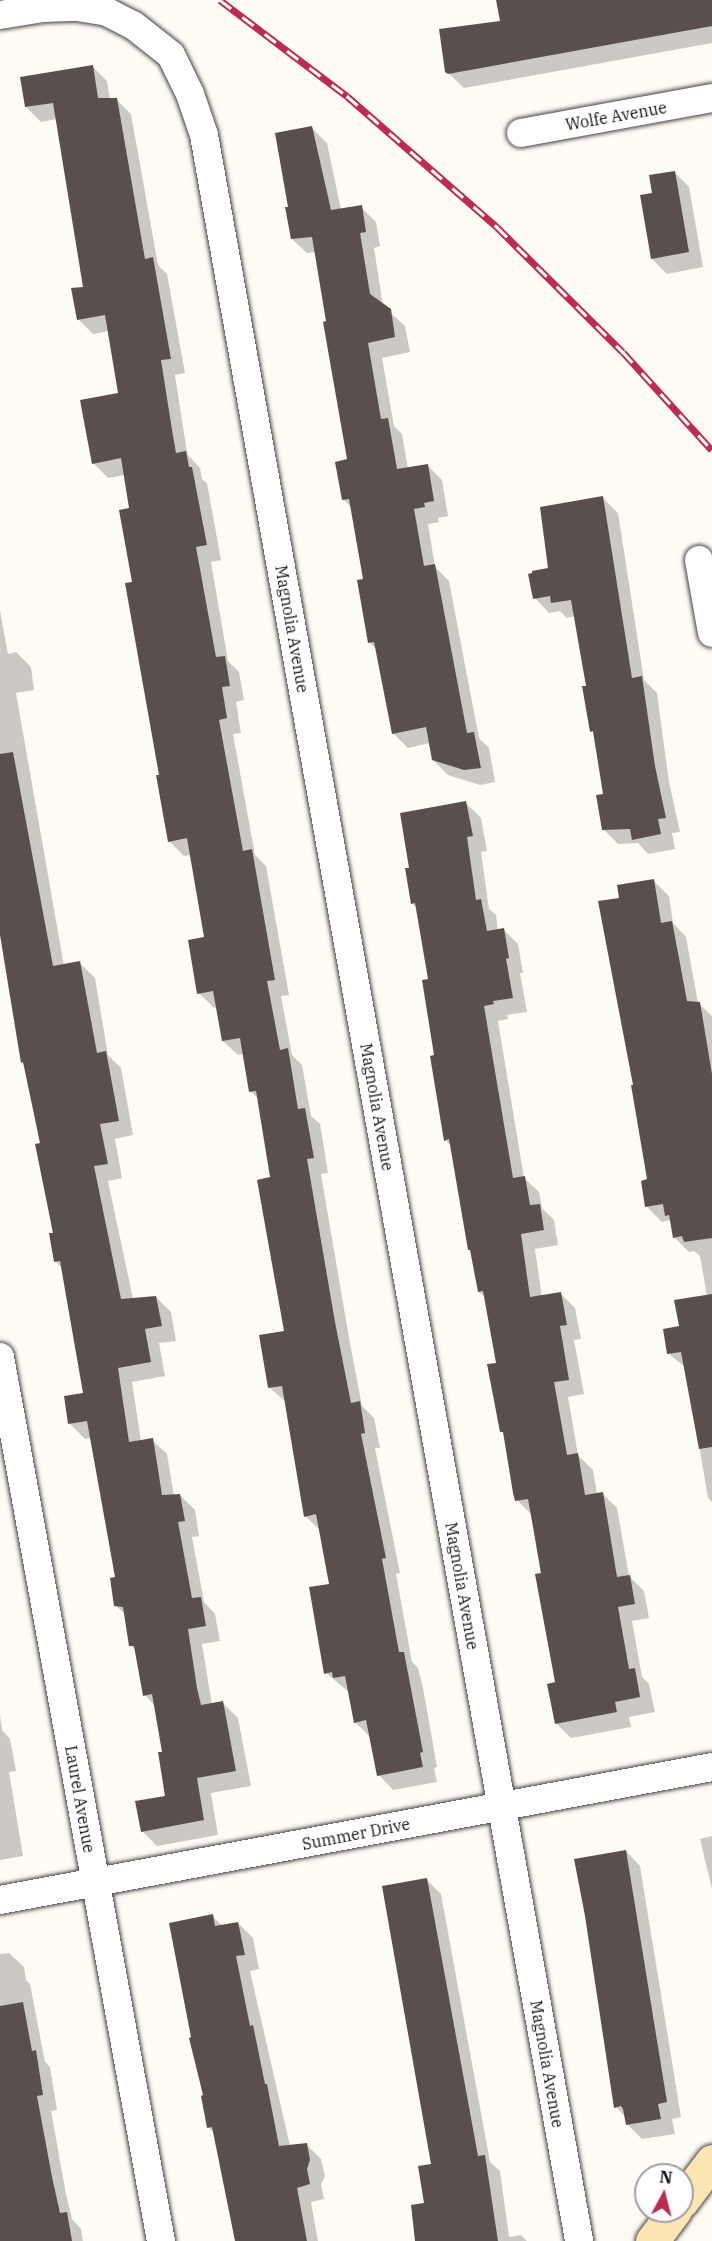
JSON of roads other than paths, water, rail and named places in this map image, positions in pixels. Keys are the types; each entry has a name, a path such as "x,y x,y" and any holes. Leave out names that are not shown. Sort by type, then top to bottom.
{"main road":[{"path":"694,2185 712,2161"},
{"path":"652,2241 666,2223"}],"street":[{"name":"Magnolia Avenue","path":"0,15 43,8 77,7 107,12 133,25 171,55 190,94 204,135 579,2241"},
{"name":"Wolfe Avenue","path":"521,133 712,98"},
{"path":"699,560 712,633"},
{"name":"Laurel Avenue","path":"0,1357 161,2241"},
{"name":"Summer Drive","path":"0,1900 96,1884 712,1767"}],"railway":[{"path":"220,0 347,96 497,227 623,352 712,450"}]}
